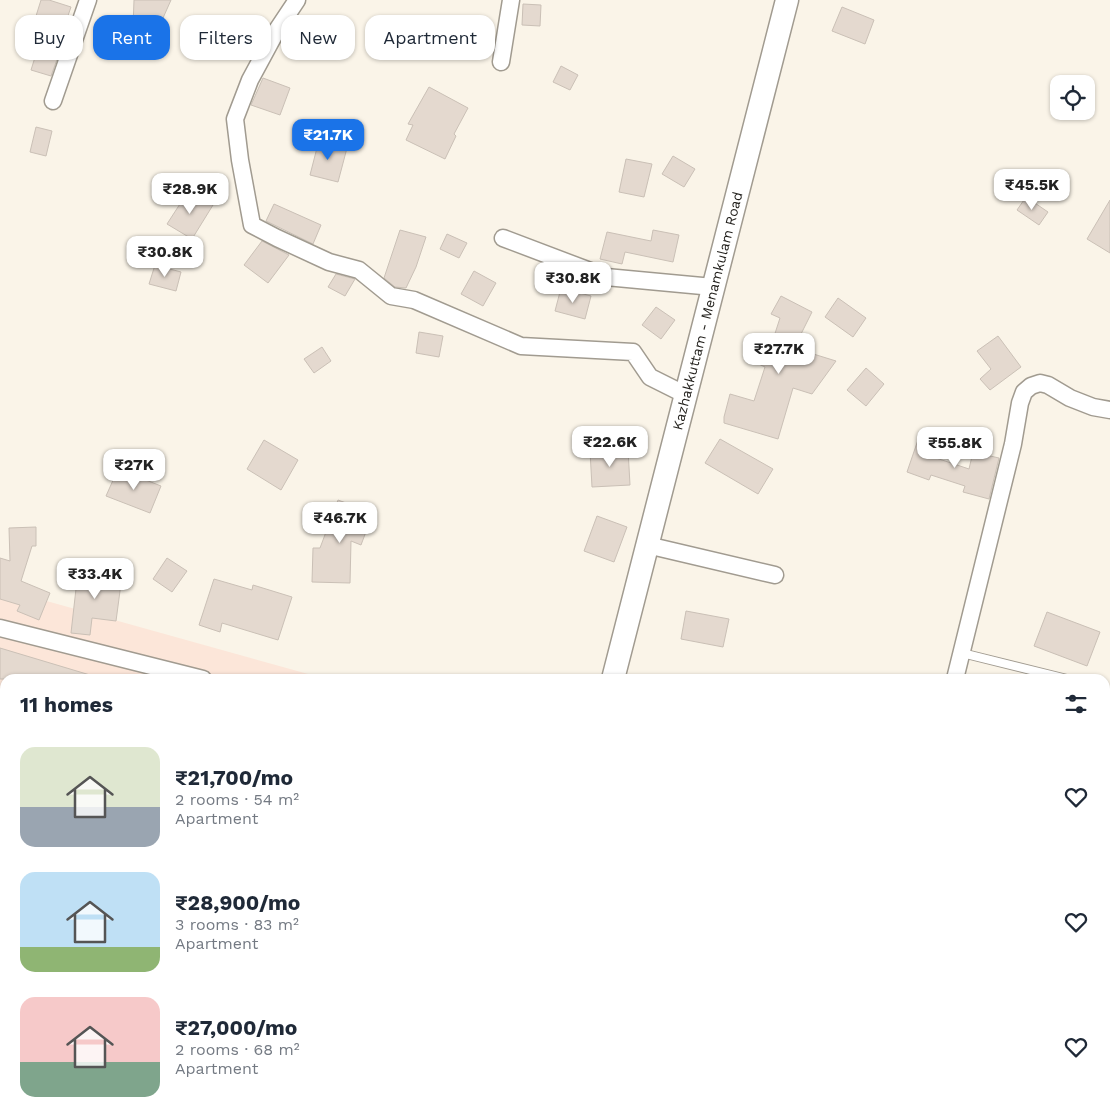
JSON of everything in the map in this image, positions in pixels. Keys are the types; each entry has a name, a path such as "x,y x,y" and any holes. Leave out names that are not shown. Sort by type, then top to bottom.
{"main road":[{"name":"Kazhakkuttam - Menamkulam Road","path":"614,674 787,0"}],"street":[{"path":"53,101 88,0"},
{"path":"296,0 277,30 250,80 235,119 240,160 252,225 328,262 359,270 390,296 414,300 521,346 633,352 650,377 686,395"},
{"path":"501,62 511,0"},
{"path":"503,238 606,277 713,287"},
{"path":"956,674 1024,392 1031,386 1040,383 1093,407 1110,410"},
{"path":"647,546 776,574"},
{"path":"0,628 183,674"}],"lane":[{"path":"962,653 1047,674"}],"shaded area":[{"path":"0,588 308,674 0,674"}],"building":[{"path":"41,0 49,0 71,7 68,15 36,15"},
{"path":"134,0 171,0 164,15 133,15"},
{"path":"523,4 541,5 540,26 522,25"},
{"path":"842,7 874,20 865,44 832,31"},
{"path":"34,60 57,60 51,76 31,70"},
{"path":"561,66 578,75 570,90 553,82"},
{"path":"263,78 290,88 280,115 251,105"},
{"path":"429,87 468,108 454,134 456,136 445,159 406,140 413,125 408,124"},
{"path":"36,127 52,131 46,156 30,152"},
{"path":"319,140 347,148 338,182 310,175"},
{"path":"673,156 695,169 684,187 662,174"},
{"path":"626,159 652,164 644,197 619,192"},
{"path":"189,190 213,205 192,239 167,224"},
{"path":"1026,197 1048,212 1039,225 1017,210"},
{"path":"1110,200 1110,253 1087,239"},
{"path":"274,204 321,225 313,244 266,221"},
{"path":"400,230 426,237 416,267 406,288 395,287 384,278"},
{"path":"653,230 679,235 673,262 625,252 622,264 600,259 607,232 651,241"},
{"path":"447,234 467,243 459,258 440,249"},
{"path":"262,241 289,255 268,283 244,265"},
{"path":"155,265 181,272 176,291 149,284"},
{"path":"474,271 496,283 483,306 461,294"},
{"path":"336,274 355,279 345,296 328,287"},
{"path":"561,288 591,296 585,319 555,311"},
{"path":"781,296 812,312 794,348 836,361 812,394 793,388 778,439 724,423 724,417 730,394 754,401 765,367 746,358 754,344 769,352 780,318 771,314"},
{"path":"838,298 866,318 853,337 825,317"},
{"path":"656,307 675,320 661,339 642,325"},
{"path":"419,332 443,336 439,357 416,353"},
{"path":"998,336 1021,367 990,390 980,379 991,369 977,351"},
{"path":"322,347 331,361 314,373 304,359"},
{"path":"866,368 884,384 866,406 847,390"},
{"path":"919,437 941,445 936,458 969,469 973,452 999,458 989,499 963,492 965,486 931,475 929,480 907,472"},
{"path":"720,439 773,469 758,494 705,463"},
{"path":"264,440 298,460 281,490 247,469"},
{"path":"628,449 630,485 592,487 590,451"},
{"path":"118,469 161,486 150,513 106,496"},
{"path":"338,500 373,513 361,545 351,541 350,583 312,582 313,548 320,548"},
{"path":"597,516 627,527 614,562 584,551"},
{"path":"36,527 36,546 32,546 21,581 50,593 39,620 17,611 20,605 0,599 0,558 10,561 9,528"},
{"path":"167,558 187,571 172,592 153,579"},
{"path":"78,571 122,576 116,621 92,618 90,635 71,633"},
{"path":"214,579 252,590 253,585 292,597 278,640 222,623 220,632 199,625"},
{"path":"686,611 729,619 723,647 681,639"},
{"path":"1047,612 1100,632 1087,666 1034,646"},
{"path":"0,648 87,674 0,674"}]}
